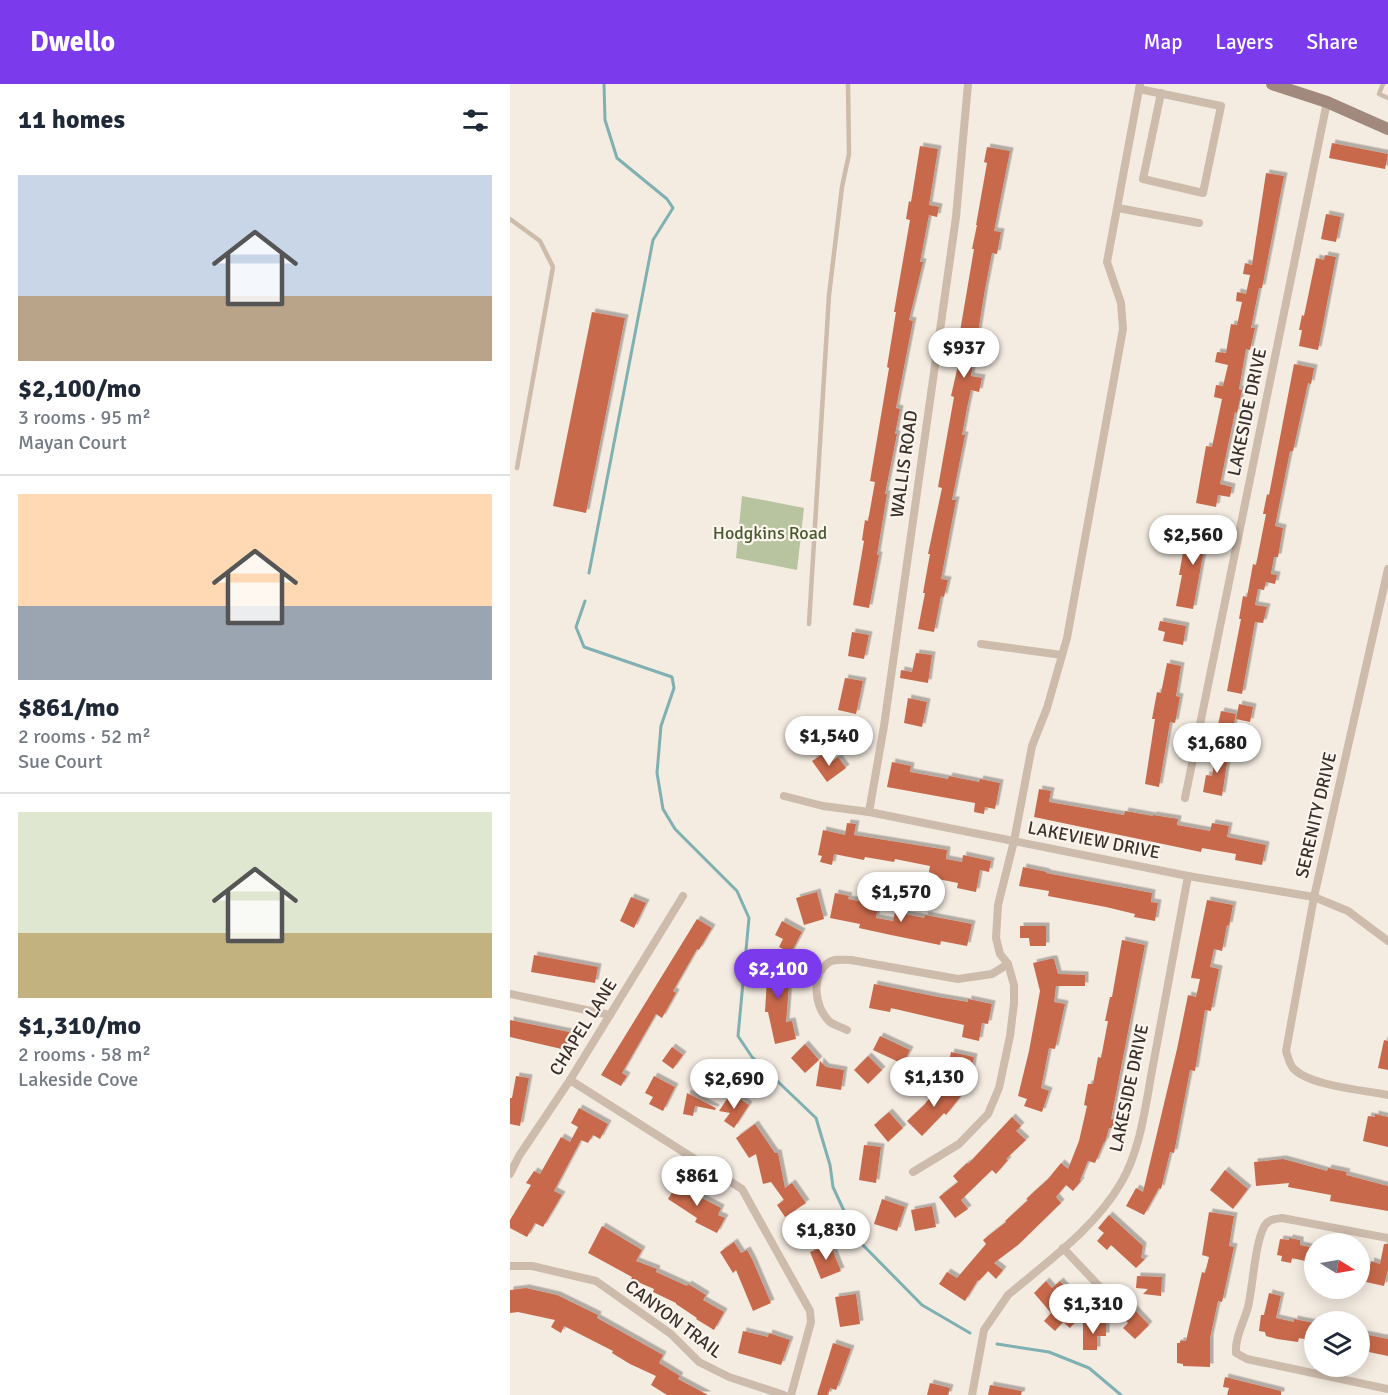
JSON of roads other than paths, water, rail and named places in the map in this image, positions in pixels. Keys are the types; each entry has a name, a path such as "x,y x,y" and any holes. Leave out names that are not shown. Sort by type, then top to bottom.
{"street":[{"name":"WALLIS ROAD","path":"869,812 884,726 956,217 968,84"},
{"path":"1272,84 1327,102 1388,129"},
{"path":"913,1172 958,1144 988,1114 994,1102 1010,1036 1014,985 1008,964 1000,954 996,938 998,905 1014,841 1032,746 1047,708 1062,655 1123,329 1121,303 1107,262 1139,86 1221,106 1203,193 1143,179 1161,93"},
{"name":"LAKESIDE DRIVE","path":"1185,798 1327,102"},
{"path":"1118,208 1199,223"},
{"name":"SERENITY DRIVE","path":"1388,569 1314,897 1286,1051 1293,1068 1311,1080 1388,1095"},
{"path":"981,644 1062,655"},
{"name":"LAKEVIEW DRIVE","path":"784,796 823,806 869,812 1188,876 1314,897 1348,911 1388,941"},
{"name":"LAKESIDE DRIVE","path":"972,1395 984,1330 1008,1295 1088,1226 1109,1200 1129,1165 1138,1139 1148,1092 1188,876"},
{"name":"CHAPEL LANE","path":"510,1174 515,1155 570,1080 682,896"},
{"path":"847,1030 831,1023 820,1010 817,997 818,979 828,963 834,960 852,960 958,979 992,974 1008,964"},
{"path":"510,994 610,1015"},
{"path":"570,1080 742,1189 810,1311 811,1322 791,1395"},
{"path":"1388,1238 1282,1218 1270,1220 1260,1240 1248,1307 1236,1345 1236,1353 1241,1357 1269,1365 1388,1389"},
{"path":"1063,1248 1099,1286"},
{"name":"CANYON TRAIL","path":"510,1266 532,1266 596,1281 671,1334 699,1362 729,1377 784,1395"}],"lane":[{"path":"809,624 829,295 842,187 849,154 848,84"},
{"path":"1383,84 1379,94 1388,98"},
{"path":"510,219 540,241 553,267 517,468"}],"waterway":[{"path":"589,573 653,240 673,208 667,199 617,158 605,120 604,84"},
{"path":"585,601 576,627 584,647 672,677 674,688 661,726 657,773 663,809 675,829 737,891 749,918 738,1036 752,1057 816,1118 830,1165 833,1187 857,1239 922,1305 970,1333"},
{"path":"997,1344 1049,1352 1089,1368 1121,1395"}],"park label":[{"name":"Hodgkins Road","path":"770,533"}]}
